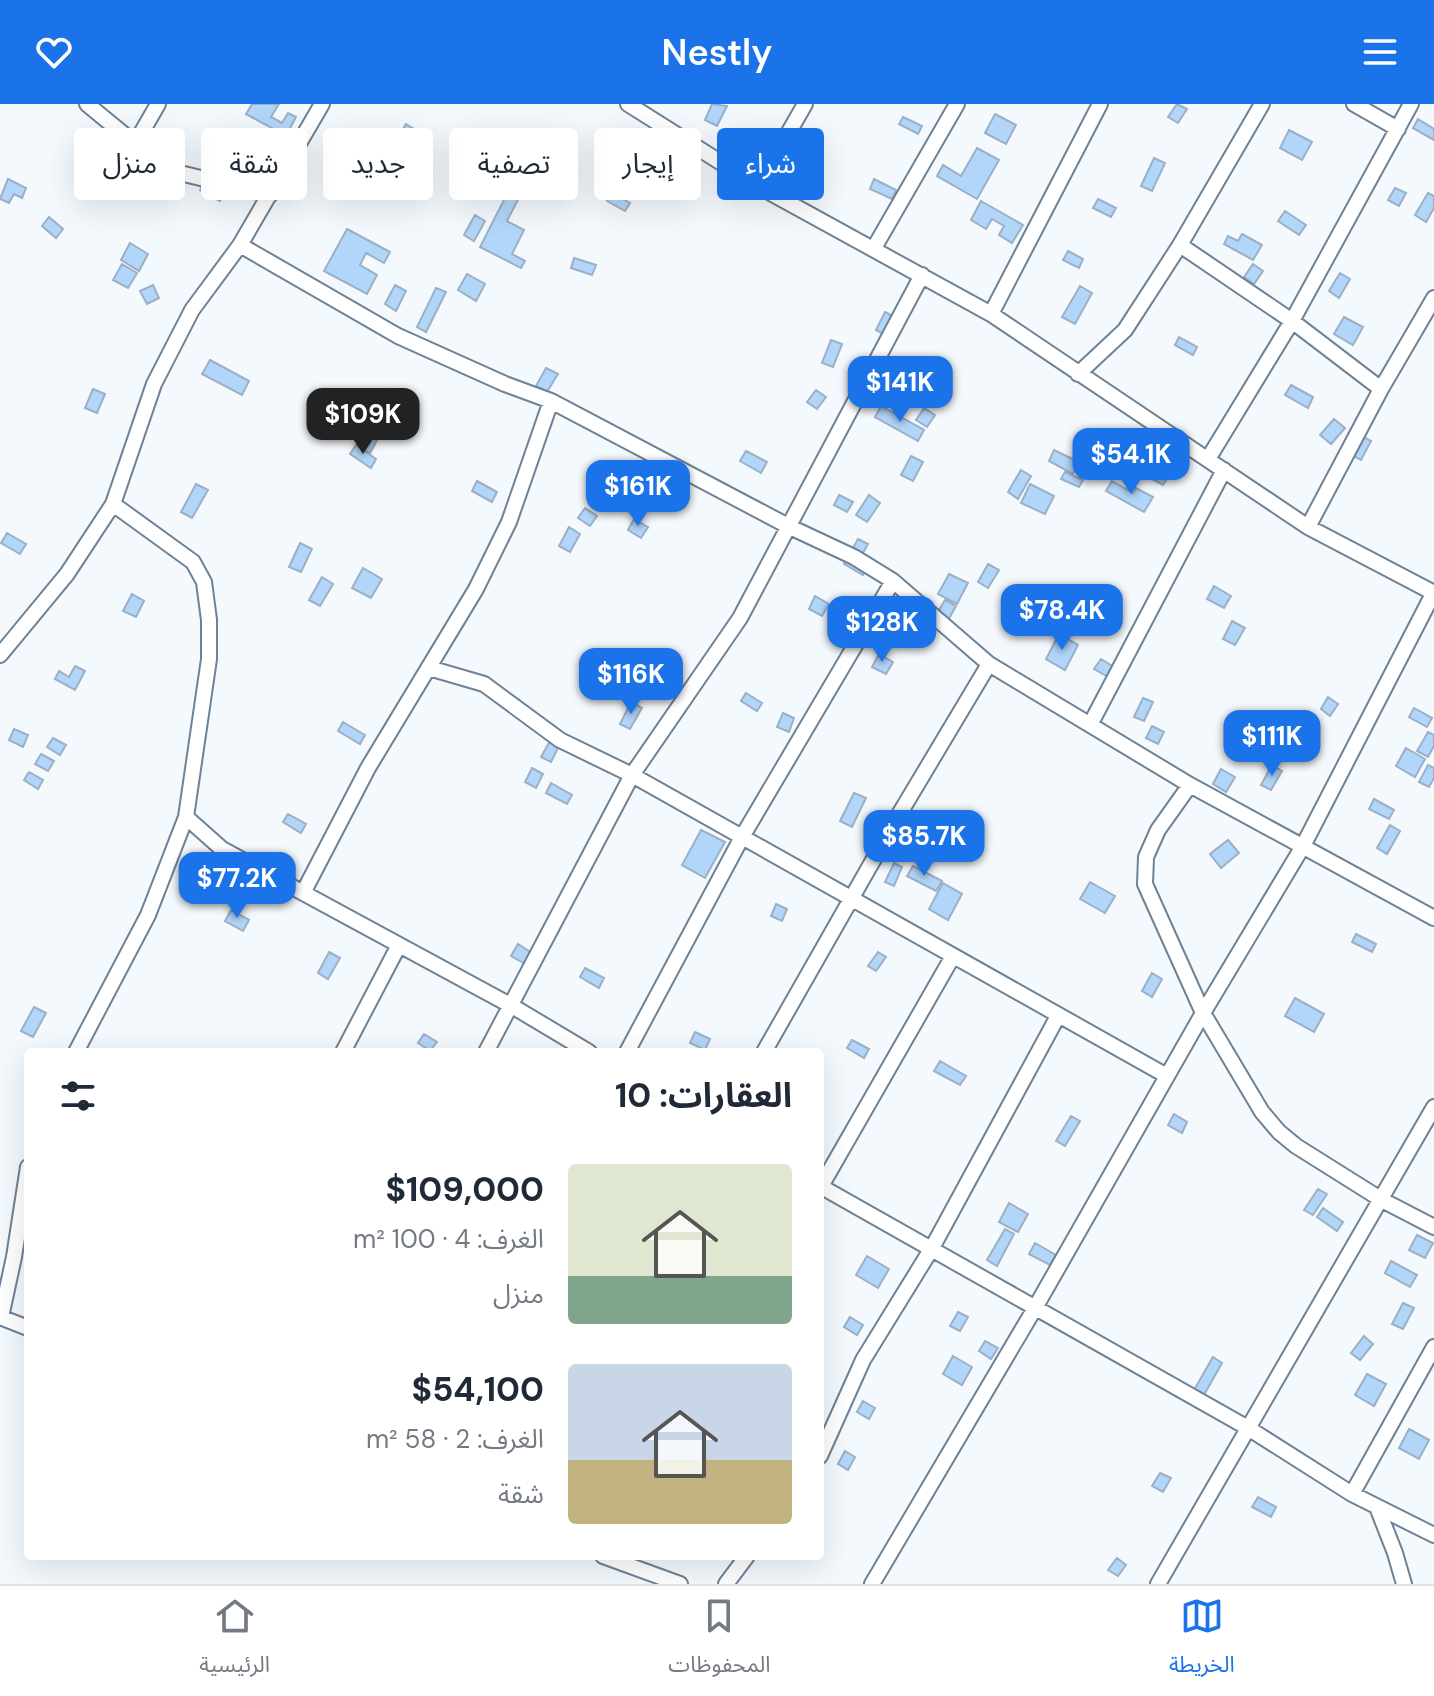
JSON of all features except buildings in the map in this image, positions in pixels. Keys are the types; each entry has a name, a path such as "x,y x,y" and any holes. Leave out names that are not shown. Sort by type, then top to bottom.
{"street":[{"path":"87,104 116,128"},
{"path":"144,128 158,104"},
{"path":"307,130 322,104"},
{"path":"791,128 805,104"},
{"path":"874,248 957,104"},
{"path":"991,314 1100,104"},
{"path":"1078,374 1125,330 1180,245 1262,104"},
{"path":"1354,104 1398,129"},
{"path":"1208,459 1292,321 1411,104"},
{"path":"638,106 717,159"},
{"path":"0,655 67,574 113,504 154,384 192,310 240,245 267,200"},
{"path":"784,200 991,314 1308,527 1434,593 1303,846 872,1584"},
{"path":"240,245 398,336 551,401 790,527 854,557 893,581 989,664 1190,785 1434,918"},
{"path":"1180,245 1292,321 1381,389"},
{"path":"488,1048 632,775 740,618 922,275"},
{"path":"1308,527 1381,389 1434,298"},
{"path":"303,893 368,768 476,589 509,522 551,401"},
{"path":"1090,725 1224,470"},
{"path":"78,1048 148,915 186,817 209,659 209,620 204,582 193,562 113,504"},
{"path":"629,1048 742,837 893,581"},
{"path":"766,1048 989,664"},
{"path":"429,668 484,684 560,740 632,775 1167,1076"},
{"path":"1190,785 1158,830 1146,857 1145,884 1203,1013 1262,1112 1279,1132 1382,1200 1434,1227"},
{"path":"186,817 222,849 512,1006 582,1048"},
{"path":"345,1048 399,945"},
{"path":"824,1180 953,956"},
{"path":"824,1447 863,1360 932,1248 1058,1016"},
{"path":"1158,1584 1434,1107"},
{"path":"824,1189 1248,1428 1352,1494 1434,1535"},
{"path":"24,1193 0,1317 24,1326"},
{"path":"1352,1494 1434,1347"},
{"path":"1377,1507 1404,1584"},
{"path":"619,1560 680,1584"},
{"path":"726,1584 744,1560"}]}
